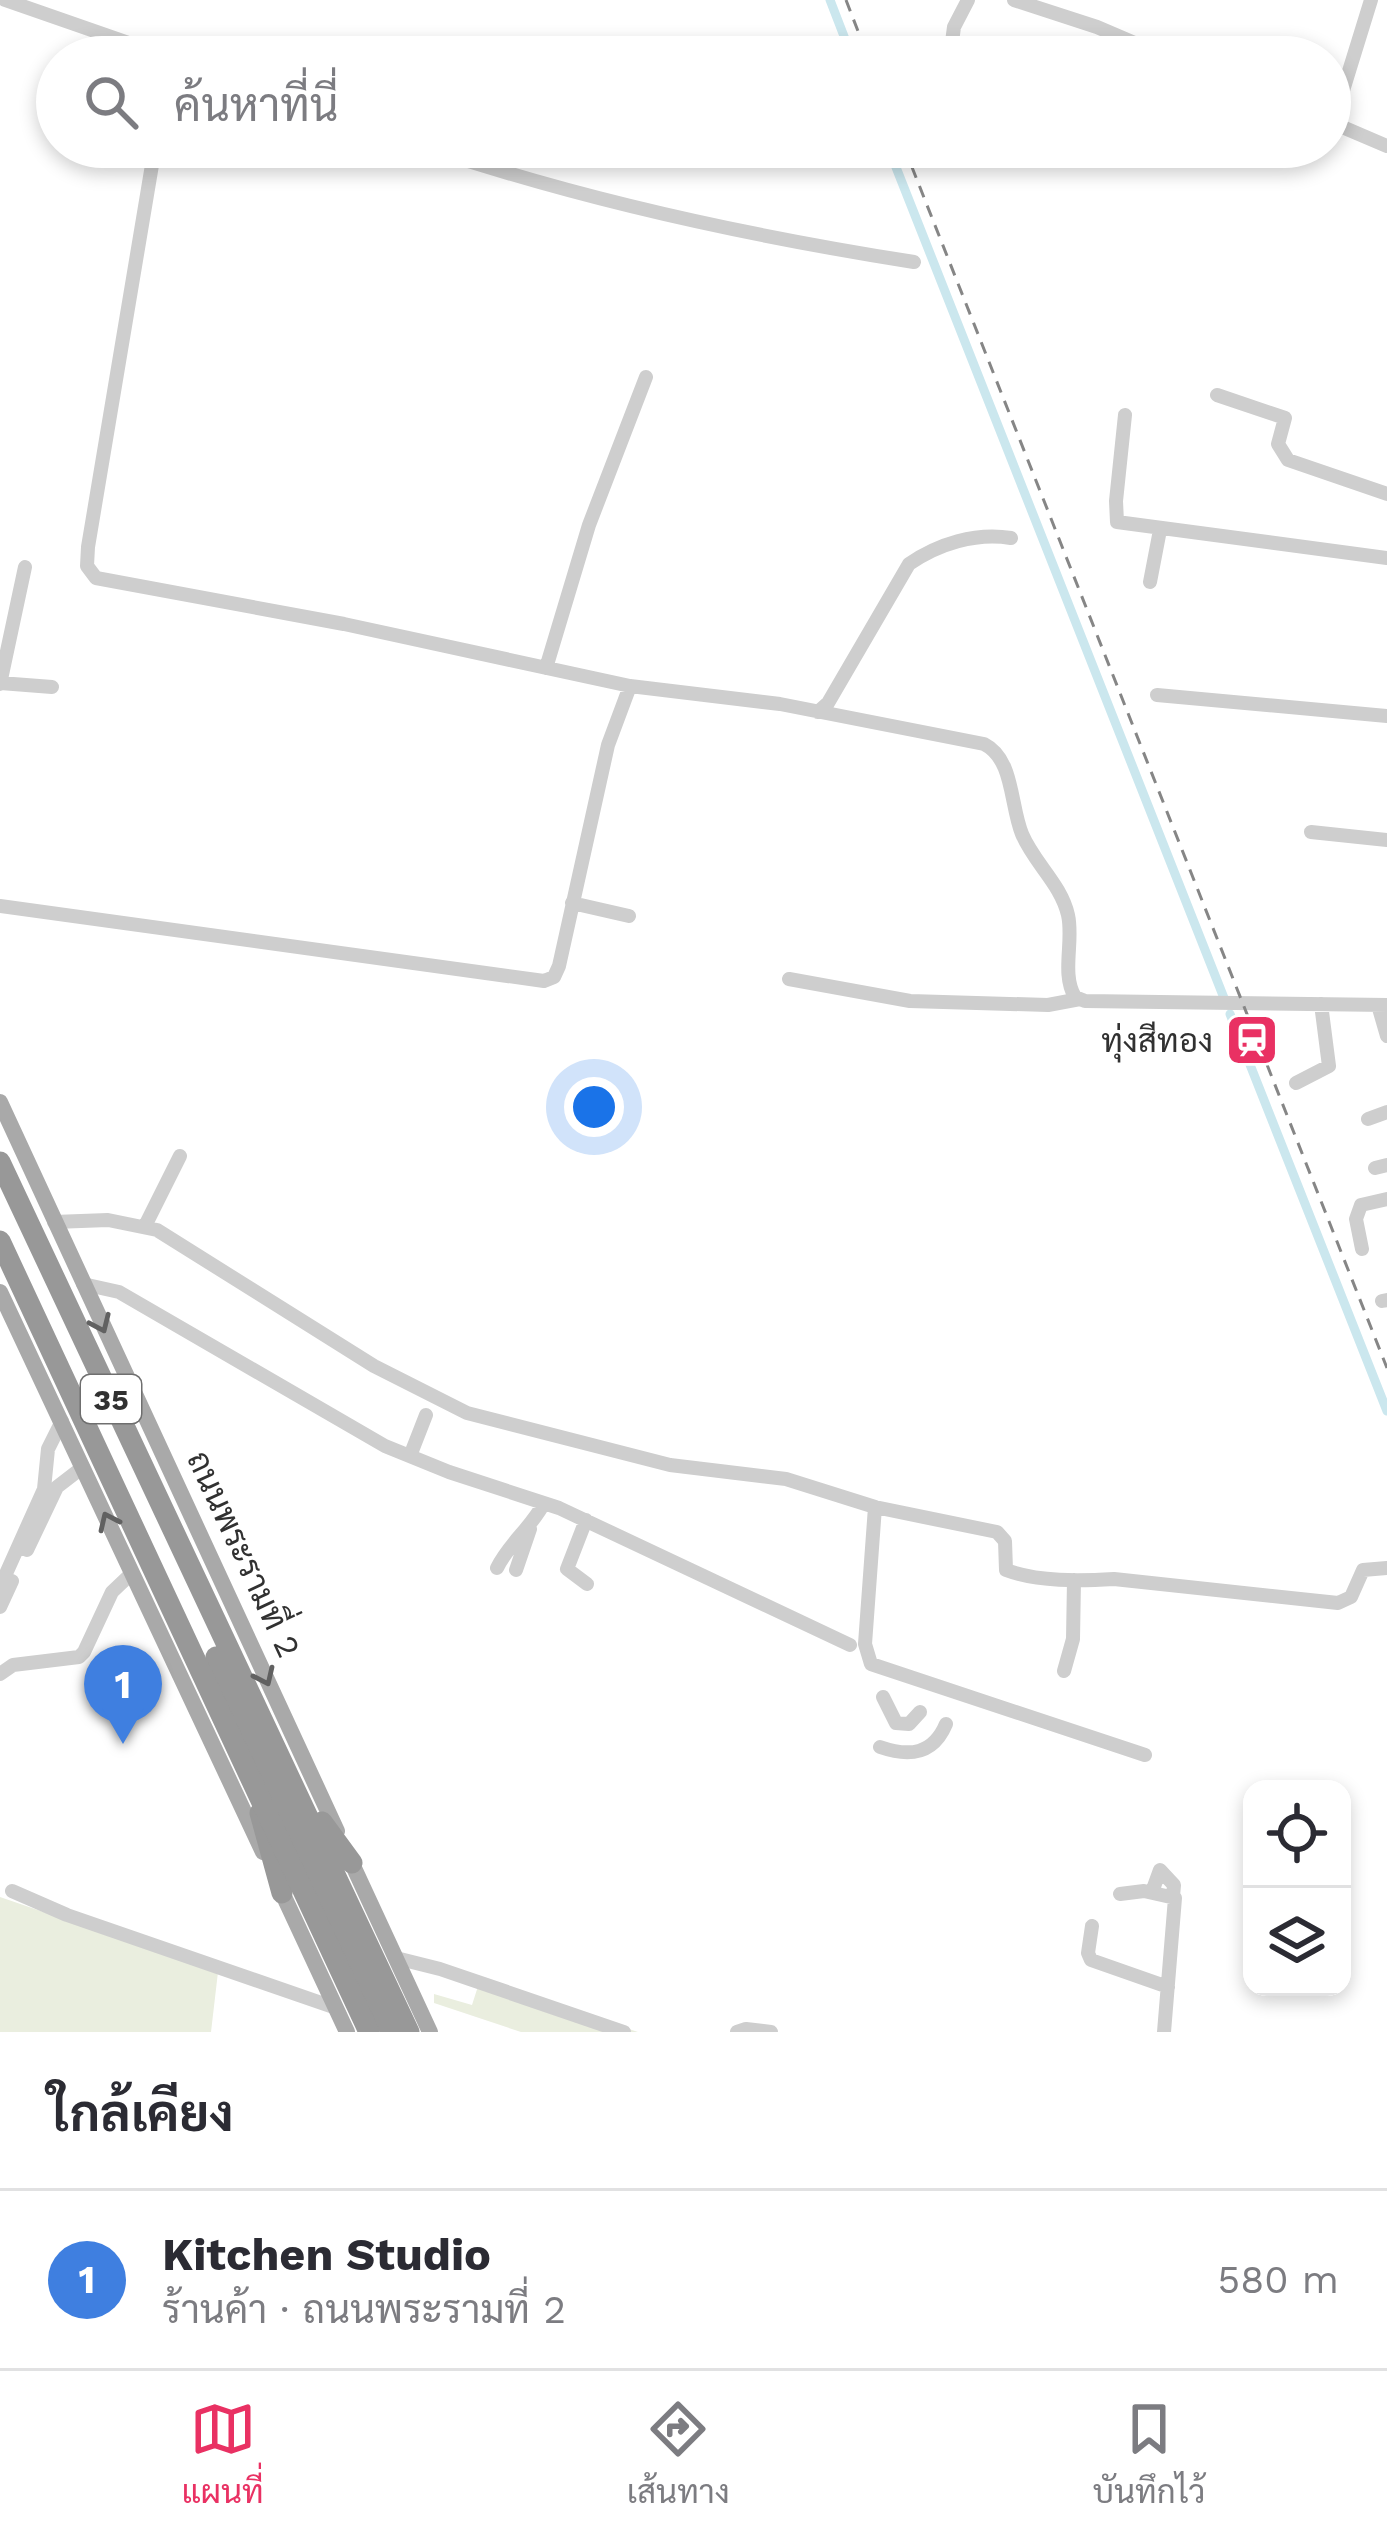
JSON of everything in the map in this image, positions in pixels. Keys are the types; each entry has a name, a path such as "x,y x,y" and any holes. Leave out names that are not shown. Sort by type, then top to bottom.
{"highway":[{"name":"ถนนพระรามที่ 2","path":"0,1162 409,2032"},
{"path":"0,1194 391,2032"},
{"path":"0,1238 369,2032"},
{"name":"35","path":"0,1238 369,2032"},
{"path":"282,1762 352,1863"},
{"path":"249,1775 282,1893"}],"main road":[{"name":"ถนนพระรามที่ 2","path":"0,1102 430,2032"},
{"name":"35","path":"1,1297 347,2032"}],"street":[{"path":"5,0 109,36"},
{"path":"953,36 968,0"},
{"path":"1014,0 1117,36"},
{"path":"1351,61 1371,0"},
{"path":"1351,131 1387,146"},
{"path":"151,168 110,395 88,547 91,574 102,580 344,624 630,686 973,740 997,751 1023,837 1061,895 1068,914 1069,986 1080,999"},
{"path":"488,168 632,207 794,243 914,262"},
{"path":"546,668 589,525 646,377"},
{"path":"1216,395 1285,418 1278,444 1288,460 1387,494"},
{"path":"1125,416 1114,517 1122,524 1387,558"},
{"path":"1150,582 1160,530"},
{"path":"818,712 828,703 909,564 928,551 988,534 1011,538"},
{"path":"25,567 0,683 52,687"},
{"path":"0,907 544,981 559,966 608,745 630,686"},
{"path":"1157,695 1387,716"},
{"path":"1311,832 1387,840"},
{"path":"572,903 629,916"},
{"path":"788,979 910,1001 1383,1005 1387,1036"},
{"path":"1297,1084 1329,1066 1321,1004"},
{"path":"1368,1119 1387,1112"},
{"path":"145,1226 180,1156"},
{"path":"1362,1249 1361,1205 1387,1199"},
{"path":"54,1222 108,1220 145,1226 176,1240 374,1366 467,1413 670,1465 786,1479 875,1507 997,1532 1005,1541 1006,1570 1337,1604 1352,1597 1363,1570 1387,1568"},
{"path":"83,1284 118,1292 363,1434 410,1456 586,1520 850,1645"},
{"path":"410,1456 426,1415"},
{"path":"0,1587 44,1489 48,1449 62,1421"},
{"path":"0,1604 56,1487 83,1467"},
{"path":"516,1570 544,1503"},
{"path":"875,1507 867,1657 877,1668 1145,1755"},
{"path":"586,1520 567,1569 587,1584"},
{"path":"497,1568 510,1544 530,1529"},
{"path":"0,1674 14,1665 79,1657 112,1592 132,1573"},
{"path":"1064,1671 1073,1639 1074,1580"},
{"path":"880,1747 910,1755 929,1747 958,1694"},
{"path":"883,1697 892,1719 901,1725 915,1718 929,1747"},
{"path":"12,1891 67,1915 336,2008"},
{"path":"1120,1894 1173,1896 1176,1912 1164,2032"},
{"path":"1092,1926 1091,1960 1168,1987"},
{"path":"396,1958 624,2032"},
{"path":"737,2032 771,2032"}],"shaded area":[{"path":"0,1897 218,1972 211,2032 0,2032"},
{"path":"480,1980 638,2032 521,2032 434,2003 434,1994 472,2005"}],"waterway":[{"path":"830,0 844,36"},
{"path":"896,168 1224,998"},
{"path":"1230,1014 1387,1411"}],"railway":[{"path":"846,0 860,36"},
{"path":"912,168 1387,1368"}],"place":[{"name":"ทุ่งสีทอง","path":"1252,1040"},
{"name":"Kitchen Studio","path":"123,1744"}]}
